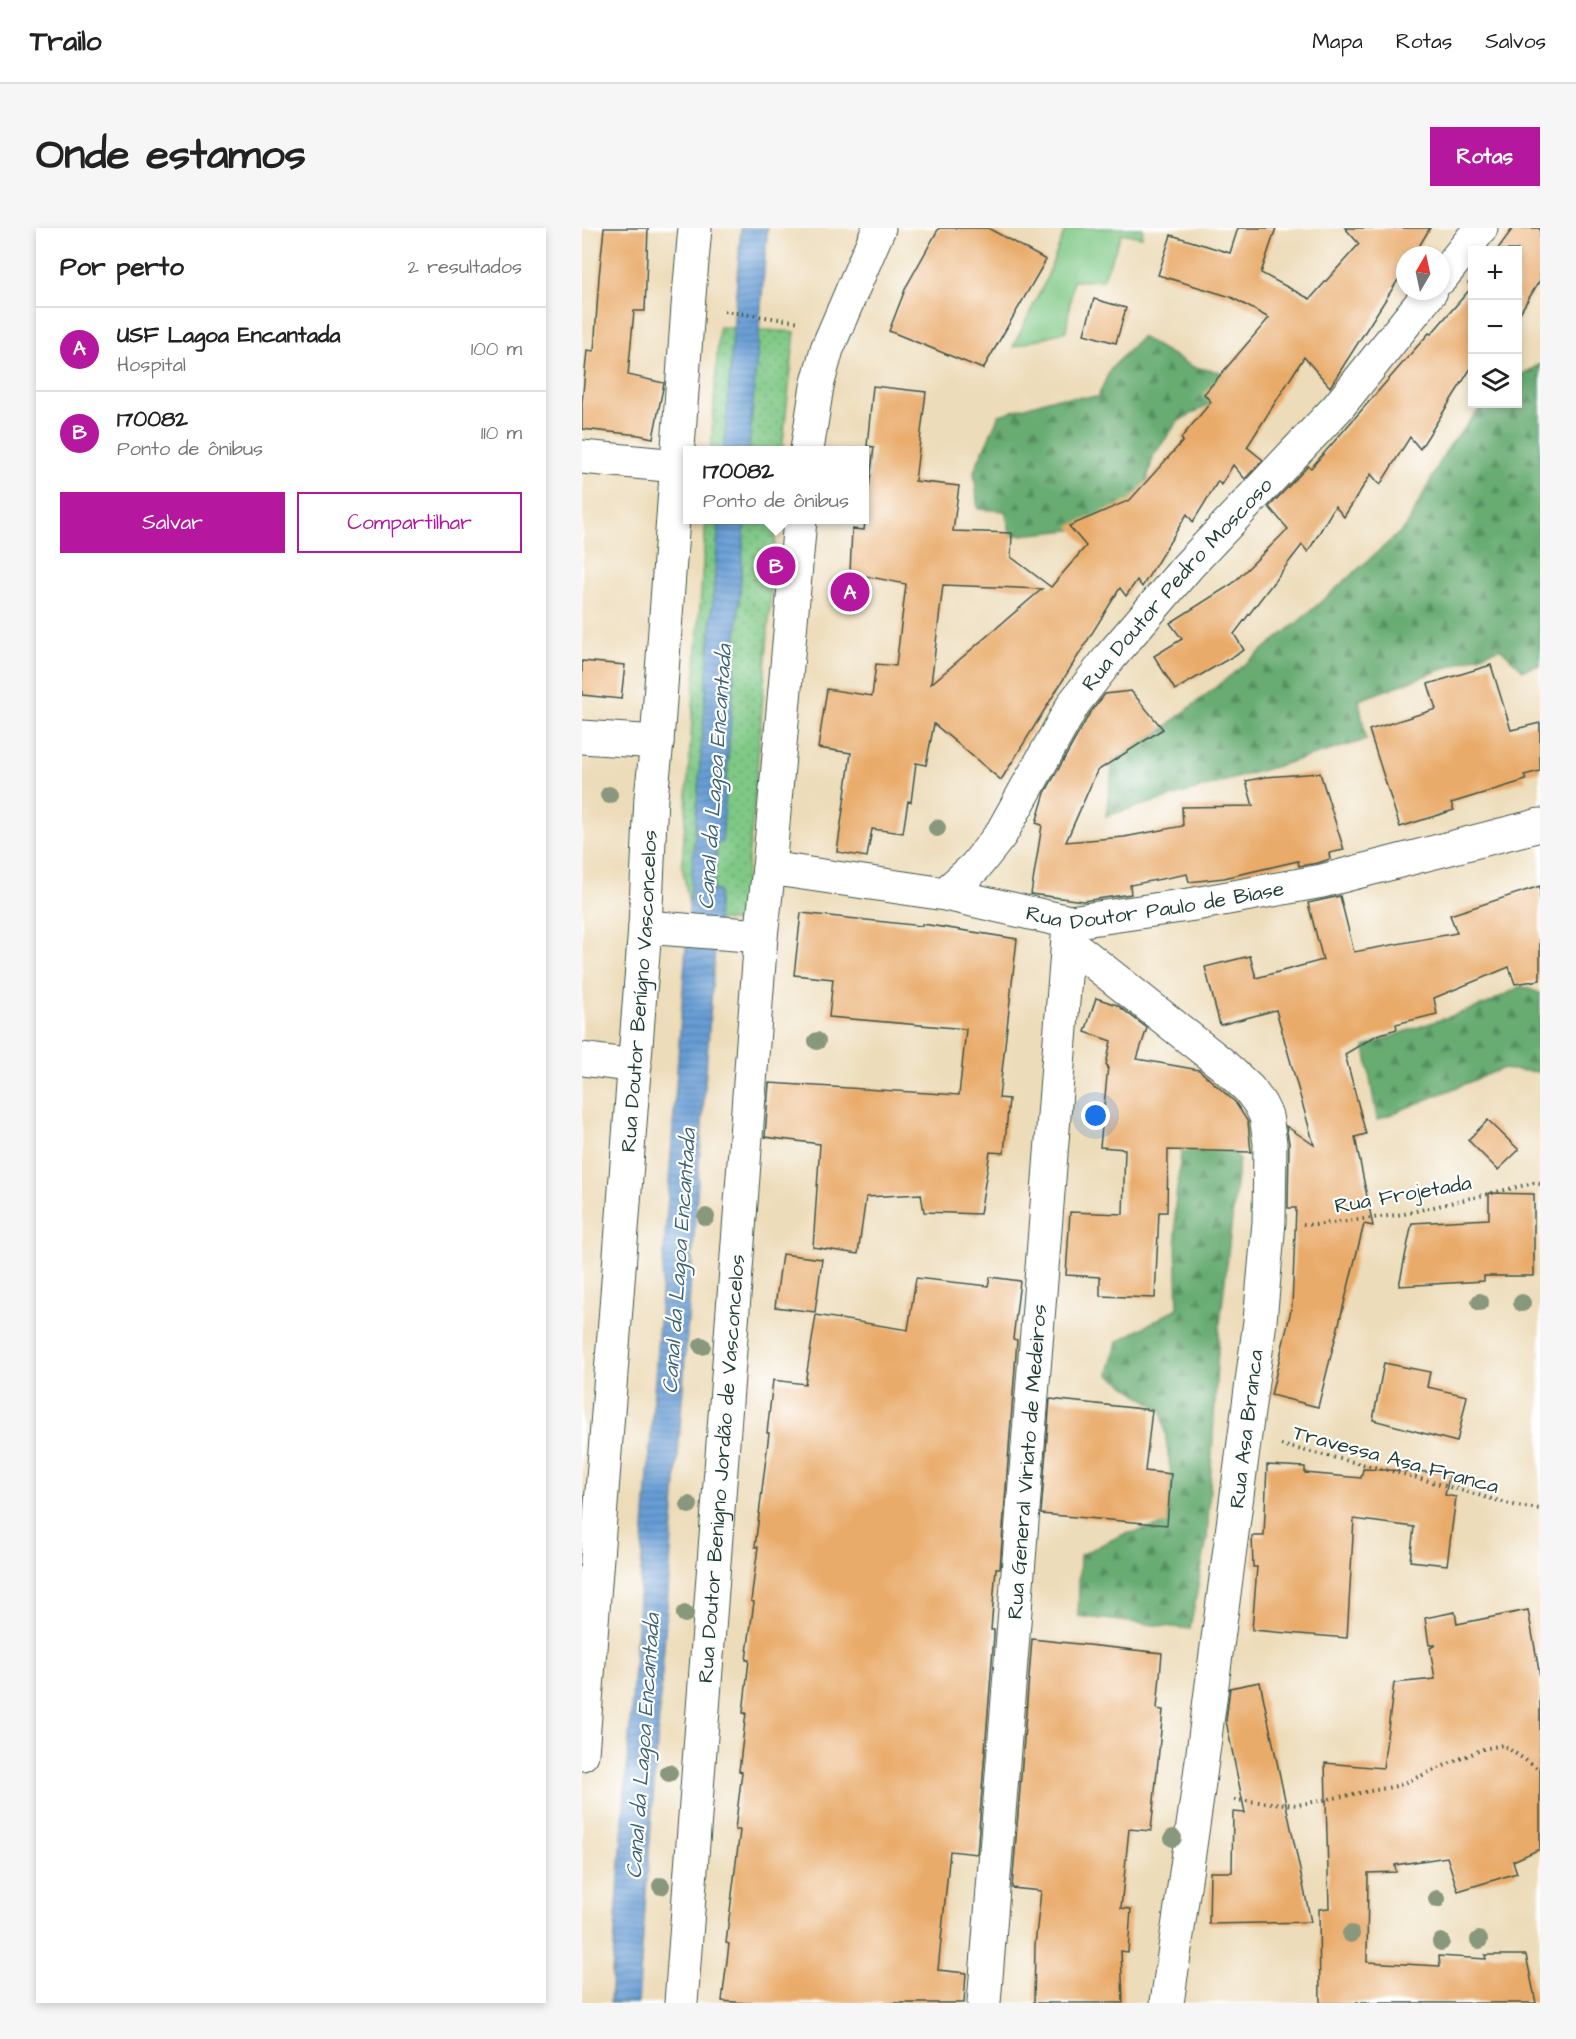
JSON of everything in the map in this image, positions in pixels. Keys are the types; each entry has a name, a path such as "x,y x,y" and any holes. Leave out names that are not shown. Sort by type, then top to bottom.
{"main road":[{"name":"Rua Doutor Benígno Vasconcelos","path":"582,1754 635,1066 652,927 651,797 695,228"},
{"path":"808,446 827,348 879,228"},
{"path":"1450,267 1481,228"},
{"name":"Rua Doutor Pedro Moscoso","path":"945,894 975,867 1001,834 1074,704 1111,656 1188,566 1338,407 1424,300"},
{"path":"582,457 677,466"},
{"name":"Rua Doutor Benigno Jordão de Vasconcelos","path":"681,2003 751,935 768,868 800,524"},
{"path":"582,737 657,742"},
{"name":"Rua Doutor Paulo de Biase","path":"768,868 945,894 1069,932 1195,904 1322,881 1540,825"},
{"path":"652,927 751,935"},
{"name":"Rua Asa Branca","path":"1069,932 1249,1089 1266,1116 1270,1143 1269,1222 1260,1321 1197,1798 1167,2003"},
{"name":"Rua General Viriato de Medeiros","path":"984,2003 1069,932"},
{"path":"582,1059 635,1066"}],"path":[{"path":"719,310 795,321"},
{"name":"Rua Frojetada","path":"1269,1222 1315,1225 1404,1214 1534,1183 1540,1184"},
{"name":"Travessa Asa Franca","path":"1245,1437 1400,1473 1517,1506 1540,1509"},
{"path":"1197,1798 1297,1805 1397,1786 1484,1749 1503,1745 1540,1770"}],"green space":[{"path":"1066,228 1143,228 1142,237 1122,233 1103,280 1073,281 1066,331 1013,347 1045,282"},
{"path":"719,327 795,332 782,446 711,446"},
{"path":"1141,337 1193,367 1222,372 1214,402 1178,421 1153,456 1144,492 1118,515 1071,530 1011,536 1005,511 978,509 974,471 999,415 1055,398 1098,397 1110,370"},
{"path":"1540,364 1540,665 1523,670 1500,648 1359,700 1366,740 1106,816 1113,761 1163,729 1298,622 1406,527 1447,449 1481,408 1522,408 1522,375"},
{"path":"706,524 777,524 754,808 741,922 691,917 682,865"},
{"path":"1521,986 1540,993 1540,1072 1501,1069 1377,1120 1365,1047 1487,1004"},
{"path":"1186,1111 1239,1158 1219,1332 1207,1539 1190,1629 1078,1616 1080,1555 1122,1535 1167,1524 1171,1474 1162,1411 1109,1374 1117,1342 1178,1308 1175,1206"}],"water":[{"path":"741,228 767,228 749,446 724,446"},
{"name":"Canal da Lagoa Encantada","path":"719,524 745,524 722,843 717,843 713,890 719,892 638,2003 610,2003"}],"building":[{"path":"604,228 648,228 645,311 634,311 628,375 664,383 653,438 582,429 587,350 594,351"},
{"path":"939,228 988,228 1046,260 983,369 889,331 906,287"},
{"path":"1238,228 1276,228 1261,273 1310,299 1359,244 1345,228 1430,228 1419,246 1396,246 1396,283 1330,387 1304,357 1247,447 1263,460 1245,479 1233,465 1221,485 1218,481 1193,522 1187,514 1142,587 1137,580 1126,596 1120,588 1001,780 934,724 926,765 916,763 911,802 908,801 903,833 872,829 867,857 837,852 851,753 818,748 827,689 872,696 876,664 896,666 906,584 850,573 852,529 864,530 865,524 869,524 869,488 874,447 867,446 873,386 926,392 915,481 959,486 953,531 1012,533 1011,557 1051,587 1086,546 1069,526 1130,500 1183,441 1181,438 1211,402 1204,394 1269,318 1231,297 1158,275 1171,235 1230,253","holes":["943,585 1042,589 931,684"]},
{"path":"1513,228 1540,228 1540,280 1522,309 1522,246 1500,246"},
{"path":"1468,292 1468,373 1420,449 1410,437 1380,485 1371,474 1344,517 1335,506 1308,552 1302,545 1234,634 1244,650 1175,690 1154,656 1182,639 1170,623 1232,584 1288,529 1269,507 1308,466 1311,468 1429,333 1431,334"},
{"path":"1094,299 1126,308 1116,343 1084,334"},
{"path":"582,661 625,665 621,699 582,695"},
{"path":"1491,665 1511,730 1540,723 1540,771 1524,775 1526,780 1451,803 1454,810 1400,827 1369,730 1436,709 1428,684"},
{"path":"1131,691 1163,729 1097,771 1066,842 1124,837 1183,826 1182,807 1253,806 1246,781 1265,777 1320,773 1344,850 1329,853 1330,859 1318,863 1299,866 1298,861 1224,878 1189,882 1187,874 1130,885 1131,894 1083,901 1031,894 1042,825 1036,823 1045,793 1090,713 1105,694"},
{"path":"1540,886 1540,980 1515,984 1509,967 1434,998 1437,1014 1396,1024 1397,1029 1377,1035 1345,1054 1366,1134 1355,1137 1373,1226 1364,1224 1318,1407 1271,1395 1292,1306 1296,1208 1288,1208 1289,1143 1286,1126 1314,1145 1276,1010 1220,1025 1205,967 1250,956 1256,978 1323,960 1308,903 1340,896 1354,952 1457,933 1450,915"},
{"path":"801,913 922,926 922,924 1017,939 999,1098 1009,1099 1004,1153 990,1152 980,1214 924,1212 921,1194 866,1197 858,1254 813,1247 820,1144 765,1137 769,1083 959,1095 966,1029 829,1017 833,979 794,975"},
{"path":"1096,998 1117,1005 1147,1028 1137,1059 1199,1070 1235,1102 1248,1122 1251,1152 1168,1150 1167,1212 1159,1212 1155,1298 1100,1296 1100,1277 1066,1275 1070,1212 1123,1214 1125,1149 1100,1147 1108,1066 1106,1065 1111,1041 1085,1032"},
{"path":"1488,1120 1519,1150 1498,1170 1468,1140"},
{"path":"1489,1193 1534,1194 1534,1276 1484,1276 1484,1281 1399,1286 1412,1223 1489,1219"},
{"path":"782,1254 822,1259 815,1312 775,1307"},
{"path":"990,1277 1020,1281 1013,1339 1017,1340 1000,1568 996,1568 991,1630 994,1630 994,1635 977,1854 950,1851 938,1970 966,1973 964,2003 746,2003 722,2001 729,1944 726,1943 740,1830 735,1830 746,1713 743,1713 749,1660 746,1660 754,1602 751,1601 758,1547 755,1547 773,1380 805,1384 816,1315 908,1330 916,1278 988,1286"},
{"path":"1384,1363 1430,1372 1427,1387 1467,1396 1457,1442 1373,1420"},
{"path":"1050,1399 1152,1410 1145,1471 1171,1474 1167,1525 1041,1514"},
{"path":"1267,1465 1305,1467 1305,1473 1361,1478 1363,1469 1450,1473 1445,1495 1456,1497 1447,1565 1410,1561 1414,1527 1354,1519 1347,1638 1252,1630 1257,1567 1253,1567 1252,1536 1264,1536"},
{"path":"1528,1610 1540,1676 1540,1849 1513,1861 1517,1873 1458,1891 1447,1857 1395,1865 1396,1872 1368,1873 1367,1962 1440,1966 1439,1956 1486,1959 1485,1955 1526,1955 1536,2003 1320,2003 1319,1909 1329,1908 1325,1763 1383,1768 1394,1683 1435,1679 1430,1648 1436,1645 1429,1645 1425,1618 1455,1612 1457,1624"},
{"path":"1032,1639 1162,1653 1157,1709 1163,1710 1151,1831 1129,1829 1121,1908 1131,1909 1128,1952 1121,1951 1123,2003 1034,2003 1035,1945 1041,1891 1012,1888"},
{"path":"1260,1682 1311,1922 1209,1924 1210,1872 1232,1872 1233,1812 1245,1813 1226,1721 1230,1688"}],"place":[{"name":"170082","path":"776,566"},
{"name":"USF Lagoa Encantada","path":"850,592"}]}
